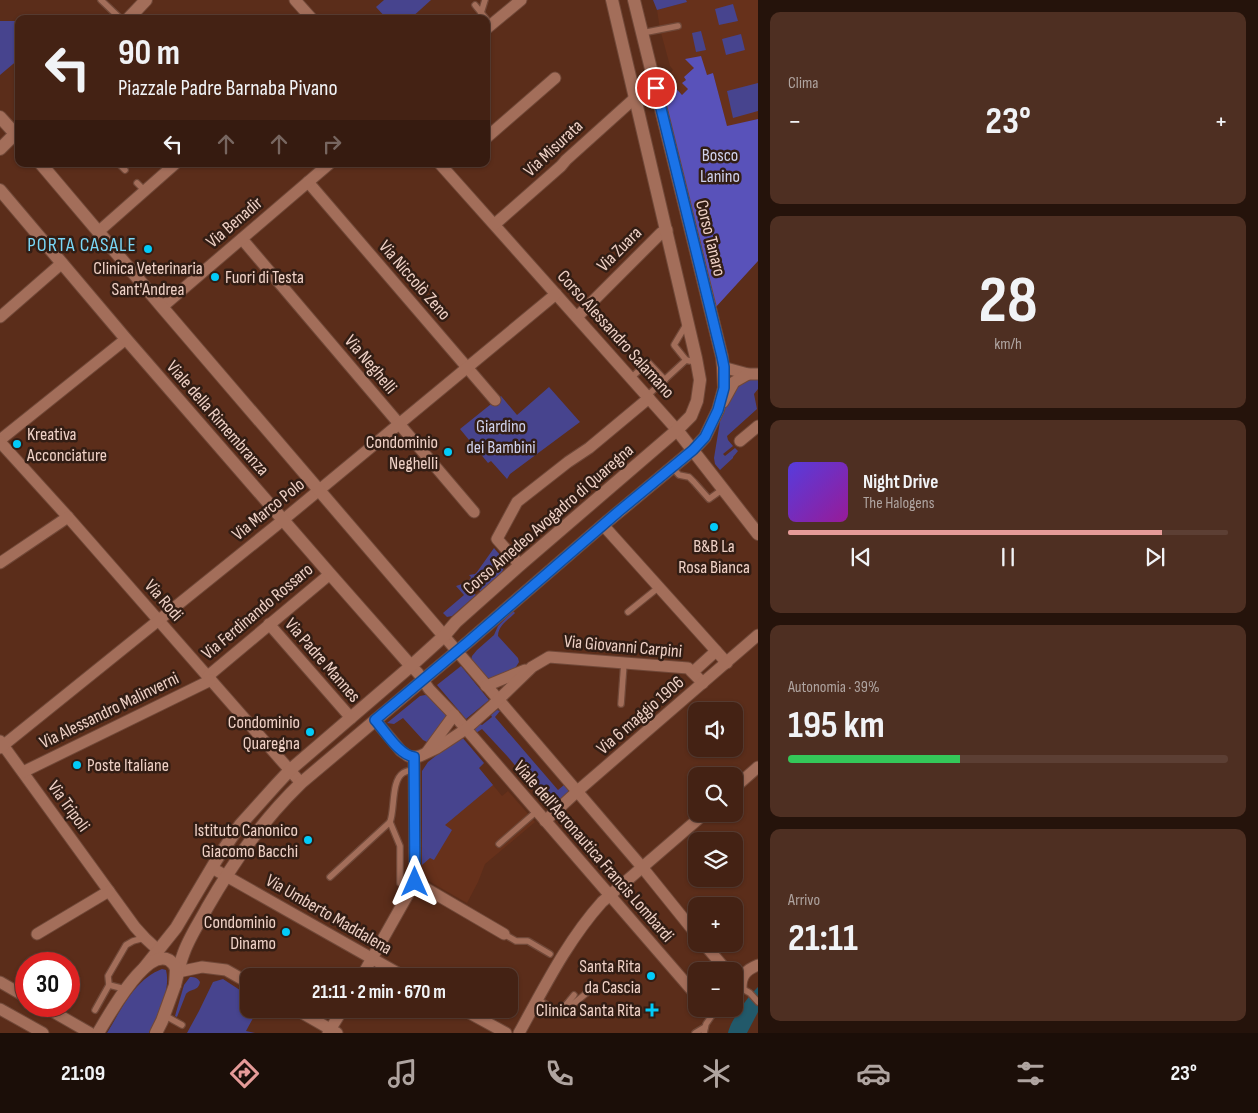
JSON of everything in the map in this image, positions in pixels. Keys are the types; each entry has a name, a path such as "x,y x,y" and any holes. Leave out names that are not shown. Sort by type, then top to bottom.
{"main road":[{"path":"132,15 146,0"},
{"path":"612,0 688,324 691,359 700,380 697,401 691,416 677,430"},
{"name":"Corso Tanaro","path":"634,0 724,367 724,388 718,410 705,437 693,450"},
{"path":"0,117 15,132"},
{"path":"0,149 15,136"},
{"name":"Viale della Rimembranza","path":"43,167 444,636"},
{"name":"Viale della Rimembranza","path":"0,190 126,339 412,666"},
{"name":"Corso Alessandro Salamano","path":"677,430 758,534"},
{"name":"Corso Amedeo Avogadro di Quaregna","path":"351,718 412,666 456,622 520,565 677,430"},
{"path":"156,1033 175,985 182,955 192,935 225,876 253,836 280,804 301,783 693,450"},
{"path":"98,1033 125,989 176,928 240,825 290,770 351,718"},
{"path":"144,968 160,959 169,960 176,969 175,985"}],"street":[{"path":"295,0 308,15"},
{"path":"490,26 520,0"},
{"path":"490,135 555,78"},
{"name":"Via Misurata","path":"495,224 636,97"},
{"path":"98,232 141,187 171,167"},
{"name":"Via Benadir","path":"162,307 326,167"},
{"name":"Corso Alessandro Salamano","path":"444,168 677,430"},
{"name":"Via Niccolò Zeno","path":"308,182 495,400"},
{"name":"Via Zuara","path":"576,317 661,232 667,230"},
{"name":"Via Neghelli","path":"242,239 474,512"},
{"path":"0,316 62,263"},
{"name":"Via Marco Polo","path":"1,745 283,520 556,294"},
{"path":"0,441 126,339"},
{"path":"724,367 753,374"},
{"path":"718,410 734,382 753,374"},
{"path":"520,565 497,539 517,502 588,448 648,397"},
{"path":"740,441 758,426"},
{"name":"Via Rodi","path":"0,441 301,783"},
{"path":"0,563 68,517"},
{"path":"603,525 727,663"},
{"name":"Via Ferdinando Rossaro","path":"209,678 330,574"},
{"name":"Via Padre Mannes","path":"270,624 351,718"},
{"name":"Via 6 maggio 1906","path":"545,821 758,635"},
{"name":"Viale dell'Aeronautica Francis Lombardi","path":"444,636 642,867 688,924"},
{"name":"Via Giovanni Carpini","path":"693,672 716,651"},
{"name":"Via Giovanni Carpini","path":"532,667 549,657 688,668 703,683"},
{"name":"Viale dell'Aeronautica Francis Lombardi","path":"412,666 429,689 454,715 688,986"},
{"path":"486,686 532,667"},
{"path":"375,720 401,751 408,756 420,755 437,748 466,729 532,667"},
{"name":"Via Alessandro Malinverni","path":"23,772 209,678"},
{"path":"367,968 415,882 415,769 420,755 454,715"},
{"name":"Via Tripoli","path":"1,745 23,772 144,938 158,950"},
{"path":"743,780 758,767"},
{"path":"519,1033 570,943 590,916 610,895 695,822"},
{"name":"Via Umberto Maddalena","path":"212,868 388,968"},
{"path":"415,882 504,934"},
{"path":"37,934 109,891"},
{"path":"711,952 719,962"},
{"path":"743,977 751,968 758,965"},
{"path":"178,972 202,967 226,970 240,978"},
{"path":"0,982 15,991"},
{"path":"0,1009 43,1033"},
{"path":"62,1017 90,1033"},
{"path":"309,1018 332,1032 339,1018"},
{"path":"478,1018 506,1033"}],"lane":[{"path":"101,0 116,15"},
{"path":"481,13 485,0"},
{"path":"475,5 481,13"},
{"path":"642,33 678,26"},
{"path":"648,397 662,382 691,359 674,345 688,324"},
{"path":"631,378 648,362 662,382"},
{"path":"672,467 679,475 689,477 709,499 723,489"},
{"path":"628,612 659,587"},
{"path":"621,704 624,663"},
{"path":"330,877 390,822 397,780 404,772 415,769"},
{"path":"498,844 537,811"},
{"path":"390,822 400,846 400,883"},
{"path":"504,934 516,940 528,941 550,954"},
{"path":"95,1010 109,985 108,976 126,945 132,941 144,938"},
{"path":"109,985 125,989"},
{"path":"567,1004 572,1005 594,987"},
{"path":"743,991 758,1002"},
{"path":"538,999 555,1010 561,1011 574,995"},
{"path":"164,1015 182,1025"},
{"path":"695,1033 704,1030 710,1017"}],"shaded area":[{"path":"686,0 758,0 758,119 727,127 713,73 707,75 686,59 694,68 686,80 688,89 682,95 664,79 673,70 670,66 660,29 657,10 686,2"},
{"path":"428,762 484,763 479,768 502,796 508,791 535,822 485,864 467,903 420,876 422,865 422,771"}],"green space":[{"path":"384,0 431,0 414,15 383,15 376,7"},
{"path":"653,0 686,0 687,2 657,10"},
{"path":"733,4 738,21 719,25 715,9"},
{"path":"0,21 15,21 15,62 0,75"},
{"path":"701,31 706,50 696,52 692,33"},
{"path":"741,34 745,50 726,55 722,39"},
{"name":"Bosco Lanino","path":"701,56 707,75 713,73 727,126 758,119 758,261 715,308 660,81 667,82 671,87 673,85 682,95 688,89 682,83 686,80 684,77 694,68 685,59"},
{"path":"758,83 758,111 733,118 727,91"},
{"path":"758,377 758,389 754,394 757,409 727,436 733,446 723,454 725,456 735,448 738,451 720,470 715,464 714,458 722,409 738,384"},
{"name":"Giardino dei Bambini","path":"549,387 580,422 510,474 507,479 491,461 488,463 460,429 501,396 517,415"},
{"path":"494,548 504,561 503,570 481,592 469,581 471,577 469,575 477,572"},
{"path":"466,585 476,595 452,616 447,617 443,613 464,595 456,586"},
{"path":"513,611 515,613 502,626 498,636 518,658 519,662 514,670 488,679 471,660 472,656 494,635 498,626"},
{"path":"461,666 489,700 466,719 437,685"},
{"path":"420,696 431,696 446,714 431,740 427,742 423,740 403,718 394,724 387,723"},
{"path":"497,710 500,711 495,717 558,790 564,785 570,792 545,813 550,807 508,757 482,729 476,733 474,730 492,717 491,715"},
{"path":"461,736 484,763 479,768 493,785 445,825 452,830 434,860 430,858 422,865 422,771 428,762"},
{"path":"162,969 166,970 167,986 160,1010 149,1033 107,1033 123,1005 136,988 152,974"},
{"path":"190,977 200,982 196,989 186,994 177,1017 175,1016 184,985"},
{"path":"223,979 240,990 240,1018 253,1018 246,1031 255,1033 187,1033 213,982"}],"water":[{"path":"758,987 758,1012 747,1033 728,1033 735,1017 743,1017 743,1004"}],"place":[{"name":"Clinica Veterinaria Sant'Andrea","path":"148,249"},
{"name":"Fuori di Testa","path":"215,277"},
{"name":"Kreativa Acconciature","path":"17,444"},
{"name":"Condominio Neghelli","path":"448,452"},
{"name":"B&B La Rosa Bianca","path":"714,527"},
{"name":"Condominio Quaregna","path":"310,732"},
{"name":"Poste Italiane","path":"77,765"},
{"name":"Istituto Canonico Giacomo Bacchi","path":"308,840"},
{"name":"Condominio Dinamo","path":"286,932"},
{"name":"Santa Rita da Cascia","path":"651,976"},
{"name":"Clinica Santa Rita","path":"652,1010"}],"district":[{"name":"PORTA CASALE","path":"82,244"}],"route":[{"path":"415,882 414,757 408,756 401,751 375,720 693,450 705,437 718,410 724,388 724,367 656,88"}]}
